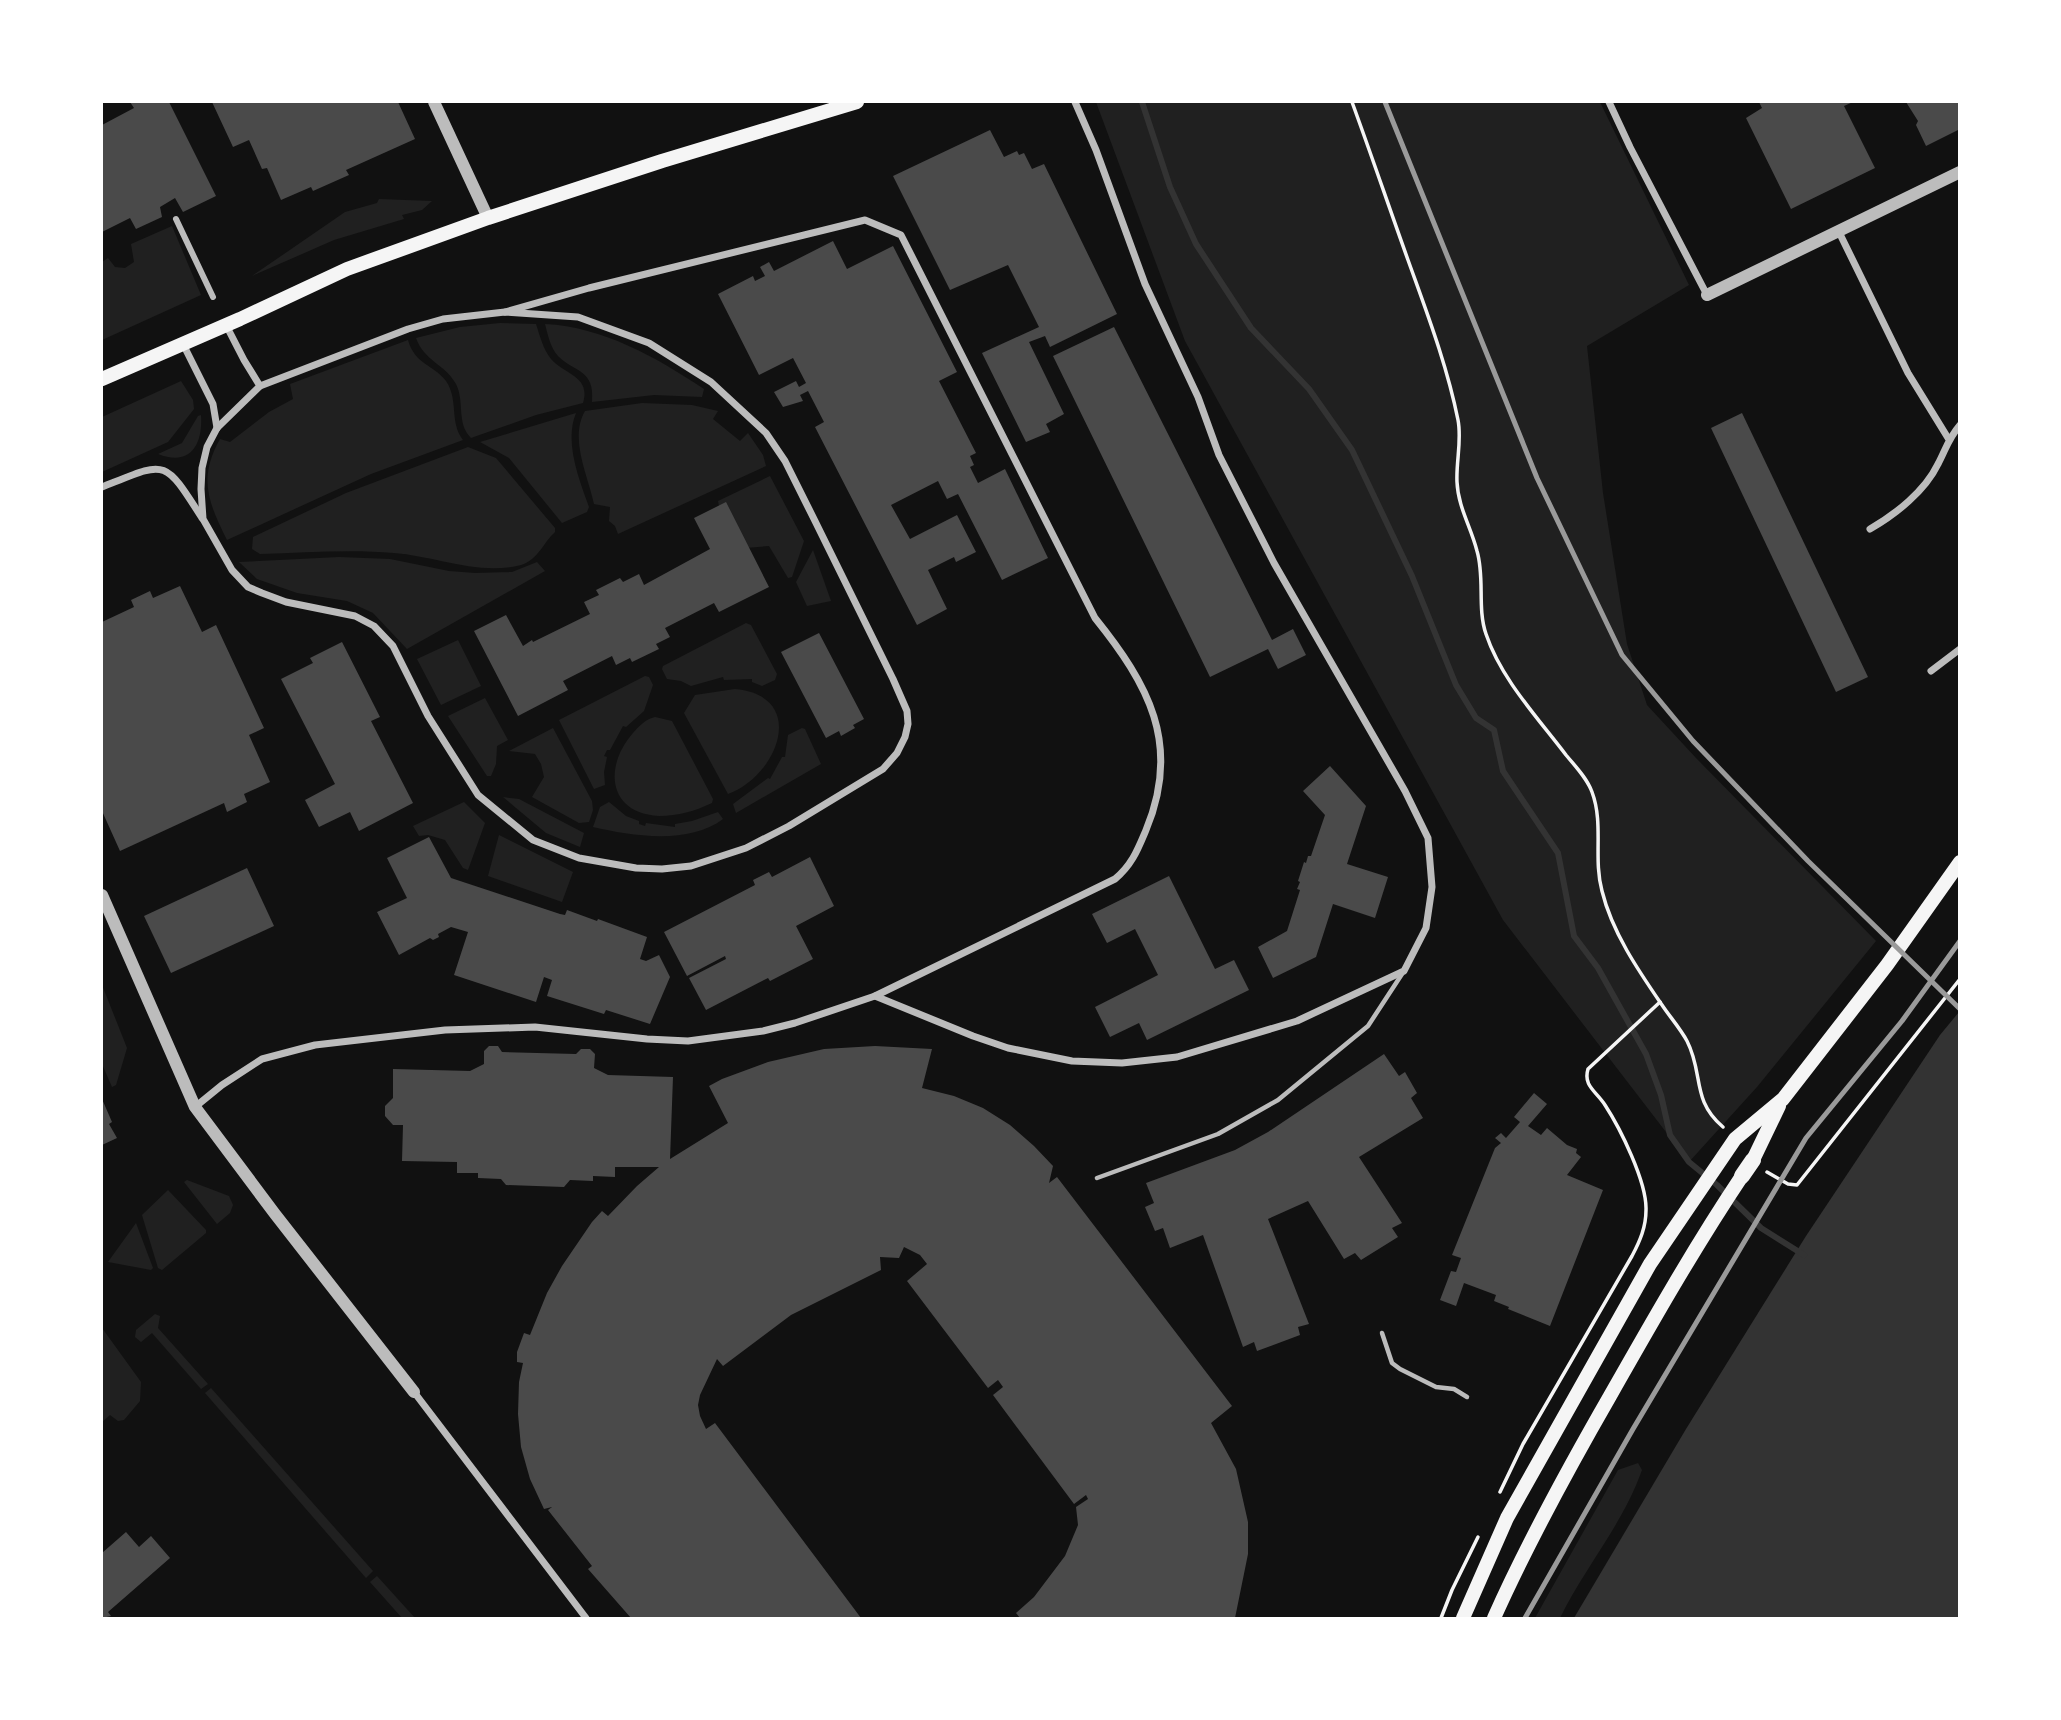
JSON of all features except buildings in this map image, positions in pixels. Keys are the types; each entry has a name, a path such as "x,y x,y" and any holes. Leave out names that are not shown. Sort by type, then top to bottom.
{"highway":[{"path":"1742,1176 1753,1160"}],"main road":[{"path":"102,379 346,270 488,218 662,161 857,102"},
{"path":"1753,1160 1783,1099 1887,965 1959,862"},
{"path":"1464,1619 1485,1565 1524,1487 1644,1274 1735,1139 1783,1099"},
{"path":"1494,1619 1519,1562 1553,1496 1666,1296 1742,1176"}],"street":[{"path":"435,102 488,218"},
{"path":"875,996 1008,1048 1072,1061 1122,1063 1177,1057 1297,1021 1404,971 1426,928 1432,887 1427,838 1398,780 1274,563 1219,455 1198,397 1145,284 1096,150 1075,102"},
{"path":"1609,102 1707,295 1959,172"},
{"path":"176,219 213,297"},
{"path":"195,1107 222,1084 262,1059 315,1045 445,1030 535,1027 688,1041 763,1031 875,996 1115,878 1131,863 1154,811 1161,763 1158,726 1147,694 1123,652 1095,618 901,235 865,220 589,288 505,312 443,319 408,329 260,386 217,428 207,447 202,468 203,519"},
{"path":"1838,229 1909,373 1948,438"},
{"path":"102,487 147,469 161,468 179,482 232,570 248,587 286,602 355,616 374,626 393,646 428,716 478,795 533,841 556,850 579,858 636,868 691,866 746,848 883,769 905,737 907,711 785,461 766,433 711,382 649,343 578,317 505,312"},
{"path":"226,325 260,386"},
{"path":"183,344 213,404 217,428"},
{"path":"1870,529 1889,518 1924,485 1938,465 1948,438 1959,425"},
{"path":"1931,671 1959,649"},
{"path":"102,895 195,1107 586,1619"}],"lane":[{"path":"1097,1178 1218,1134 1278,1100 1368,1026 1404,971"},
{"path":"1382,1333 1392,1363 1436,1387 1454,1389 1467,1397"}],"path":[{"path":"1352,102 1441,352 1458,421 1459,498 1464,520 1477,551 1483,626 1487,638 1503,670 1590,786 1597,814 1598,877 1604,901 1622,940 1660,1002 1588,1069 1585,1078 1608,1109 1644,1189 1647,1209 1643,1232 1632,1256 1523,1444 1500,1493"},
{"path":"1441,1619 1482,1529"}],"shaded area":[{"path":"1096,102 1600,102 1689,285 1587,346 1603,493 1627,644 1647,705 1876,941 1757,1087 1689,1162 1503,920 1185,341"},
{"path":"379,199 432,201 422,210 402,215 404,219 334,240 252,276 345,212 377,203"},
{"path":"172,226 201,295 102,340 102,262 108,258 115,267 125,268 134,262 131,244"},
{"path":"500,323 536,324 551,359 580,381 584,394 583,403 536,415 471,438 462,419 456,384 424,352 416,338 460,327"},
{"path":"545,324 567,326 608,337 648,355 704,389 702,397 654,395 592,402 592,391 587,377 558,356 551,345"},
{"path":"408,340 415,355 441,375 450,388 456,426 463,440 371,474 227,540 208,490 209,466 220,439 230,442 269,412 293,399 290,384"},
{"path":"181,381 193,400 194,409 168,442 102,472 102,417"},
{"path":"642,403 692,405 718,411 713,419 740,441 748,433 763,455 766,466 618,534 609,521 610,507 594,504 579,445 581,422 585,411"},
{"path":"576,413 572,448 577,473 589,507 587,512 562,523 509,458 480,442"},
{"path":"201,415 200,435 193,450 179,457 158,454 182,443"},
{"path":"468,447 496,458 555,528 555,532 540,551 527,563 489,568 394,553 343,551 260,554 252,549 253,537 346,493"},
{"path":"770,476 804,541 792,577 788,578 769,546 733,549 723,527 718,501"},
{"path":"813,550 831,601 807,606 796,582"},
{"path":"339,557 390,559 449,571 475,573 512,572 537,562 545,571 407,649 373,613 347,601 297,593 257,579 239,562"},
{"path":"746,623 751,625 777,674 775,680 762,686 752,682 752,679 724,680 723,677 691,686 667,679 663,666"},
{"path":"458,640 481,686 441,705 417,659"},
{"path":"645,676 649,677 653,685 644,711 626,727 623,726 610,750 607,750 604,756 607,757 605,785 594,789 559,720"},
{"path":"735,689 758,695 772,706 778,720 778,737 772,754 761,771 728,794 684,713 695,695"},
{"path":"485,698 508,740 497,746 496,764 491,776 487,776 448,716"},
{"path":"655,717 672,721 713,799 712,803 686,812 659,816 642,813 620,797 615,773 618,759 635,730"},
{"path":"553,728 592,801 593,810 589,822 579,823 532,797 544,777 541,764 535,754 509,751"},
{"path":"805,729 821,764 736,813 733,804 770,779 782,757 785,757 788,735"},
{"path":"503,797 519,799 584,833 580,847 546,833"},
{"path":"464,802 485,823 468,870 463,868 445,840 428,835 419,836 413,826"},
{"path":"609,802 626,816 645,826 646,823 675,827 675,824 718,812 723,819 709,827 677,835 642,835 593,827 600,807"},
{"path":"499,835 573,872 562,902 488,876"},
{"path":"102,985 127,1048 116,1085 112,1087 102,1064"},
{"path":"1959,1012 1959,1618 1574,1618 1686,1429 1806,1236 1940,1035"},
{"path":"187,1180 229,1196 233,1205 230,1213 217,1224 184,1182"},
{"path":"168,1190 206,1233 162,1270 158,1268 142,1215"},
{"path":"136,1223 153,1268 151,1270 108,1262"},
{"path":"155,1314 160,1316 158,1328 208,1384 201,1389 152,1333 141,1342 135,1337 136,1330"},
{"path":"102,1328 141,1382 140,1401 124,1420 118,1421 110,1415 102,1422"},
{"path":"211,1388 373,1571 366,1578 205,1393"},
{"path":"1638,1463 1642,1470 1625,1509 1560,1618 1535,1618 1618,1470"},
{"path":"377,1576 415,1618 402,1618 370,1582"}],"waterway":[{"path":"1142,102 1170,187 1196,244 1251,328 1309,389 1352,450 1412,576 1456,685 1476,718 1494,730 1503,771 1558,853 1574,936 1598,968 1646,1054 1661,1095 1670,1135 1689,1162 1761,1228 1804,1255"}],"railway":[{"path":"1385,102 1537,478 1622,655 1693,741 1808,861 1960,1009"},
{"path":"1525,1618 1633,1429 1806,1138 1902,1021 1960,941"}]}
